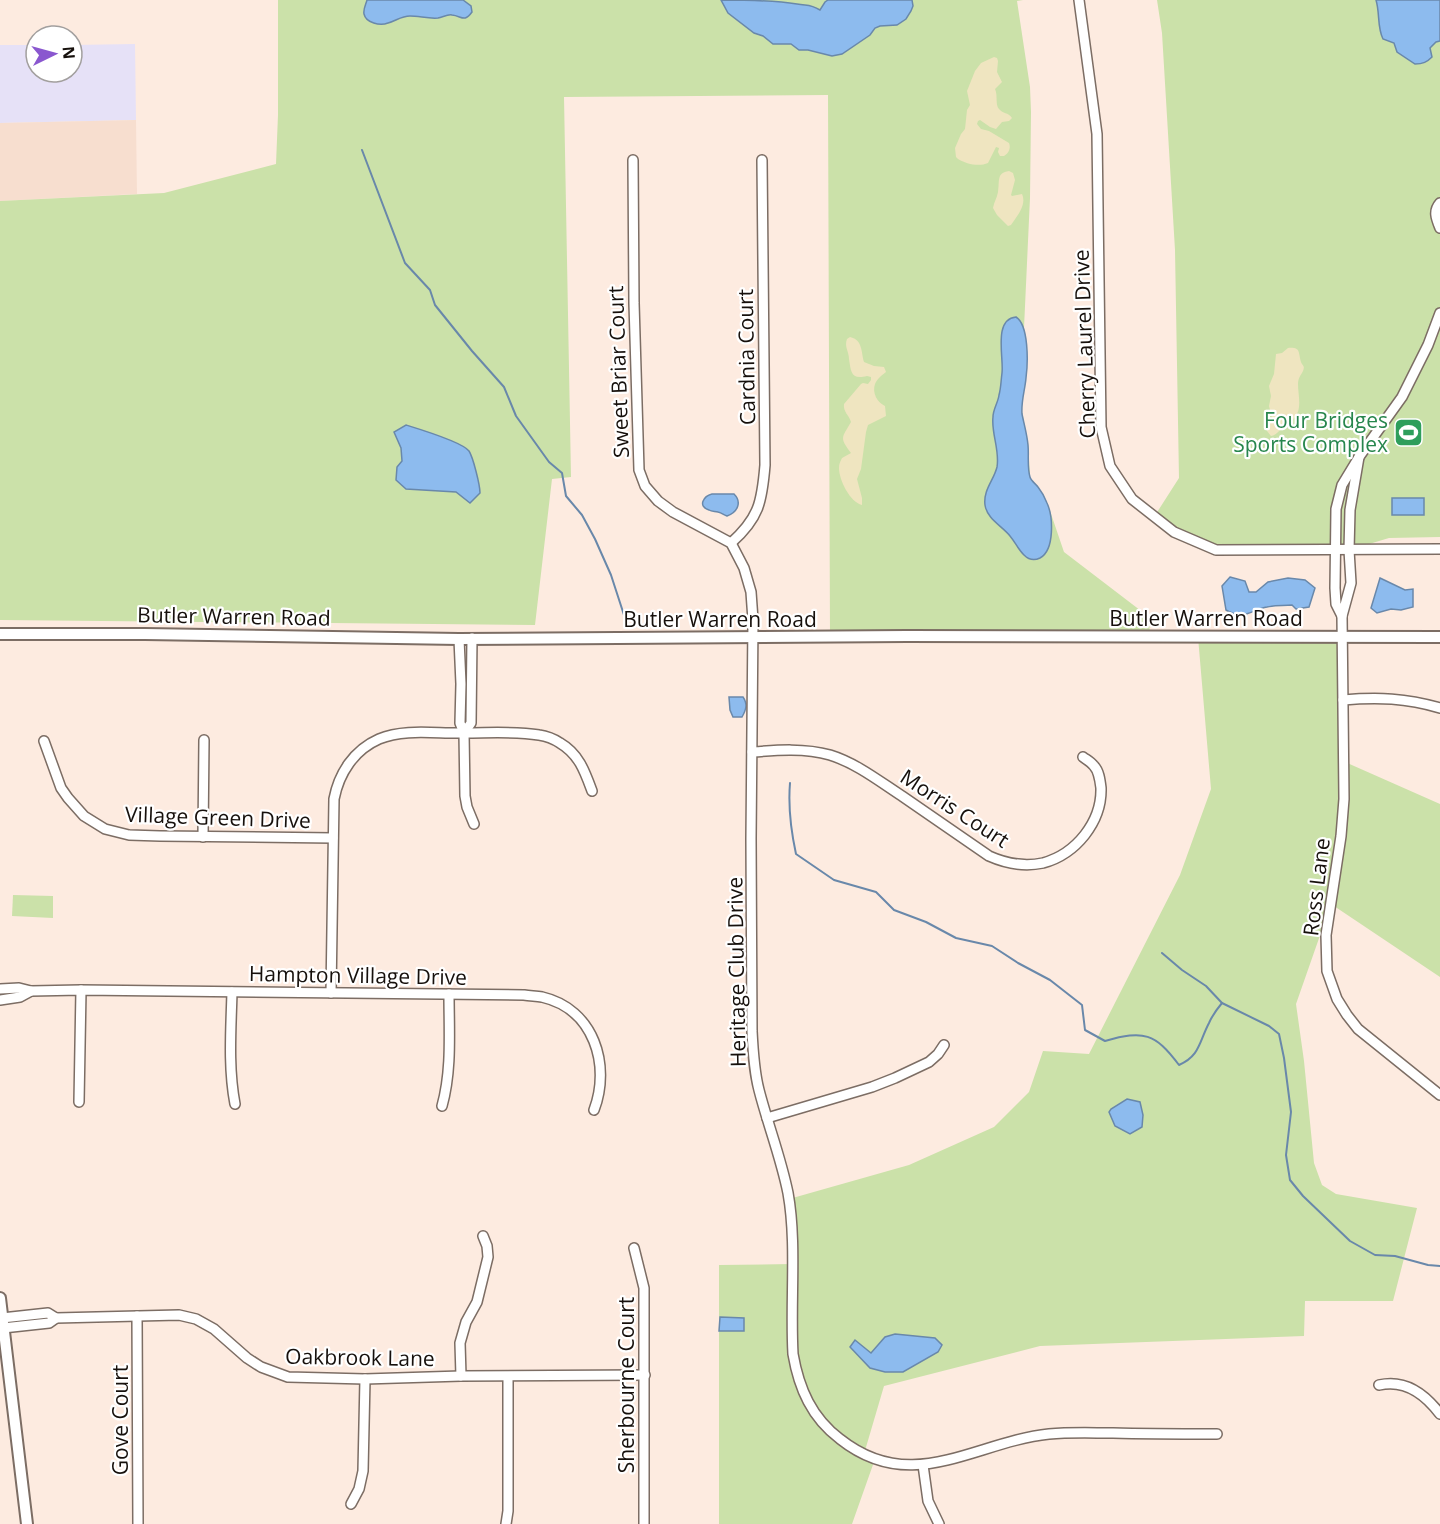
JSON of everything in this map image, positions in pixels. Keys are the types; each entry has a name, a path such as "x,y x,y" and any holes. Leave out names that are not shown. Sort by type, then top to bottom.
{"main road":[{"name":"Butler Warren Road","path":"0,634 459,639 907,636 1440,637"},
{"path":"0,1298 27,1524"}],"street":[{"name":"Cherry Laurel Drive","path":"1079,0 1097,134 1101,427 1110,466 1131,500 1174,532 1216,550 1439,550"},
{"name":"Sweet Briar Court","path":"633,160 639,470 645,486 658,501 673,512 731,543"},
{"name":"Cardnia Court","path":"731,543 742,533 756,513 763,490 765,465 762,160"},
{"path":"1440,203 1436,208 1435,216 1440,228"},
{"path":"1342,616 1335,596 1336,508 1342,485 1402,397 1428,345 1440,314"},
{"path":"1342,616 1351,583 1350,510 1359,457"},
{"path":"731,543 744,568 751,592 753,638"},
{"name":"Ross Lane","path":"1342,616 1344,799 1341,836 1326,934 1327,971 1337,999 1358,1029 1440,1095"},
{"path":"464,734 471,723 472,638"},
{"name":"Heritage Club Drive","path":"753,638 752,1031 756,1074 789,1199 792,1240 793,1354 802,1390 813,1411 848,1445 875,1459 892,1464 923,1465 947,1461 1049,1434 1217,1434"},
{"path":"459,639 460,723 464,734 465,796 468,813 474,824"},
{"path":"1343,700 1392,698 1422,702 1440,708"},
{"path":"332,993 334,799 345,769 361,750 377,740 395,734 526,734 545,737 557,741 576,757 584,768 592,791"},
{"path":"203,837 204,740"},
{"name":"Village Green Drive","path":"44,741 61,788 68,798 84,816 111,831 129,835 333,838"},
{"name":"Morris Court","path":"752,752 801,750 837,758 854,765 989,856 1000,861 1025,865 1044,862 1066,852 1085,835 1092,824 1099,807 1100,782 1094,765 1083,757"},
{"name":"Hampton Village Drive","path":"0,989 542,997 571,1011 589,1030 598,1048 600,1079 594,1110"},
{"path":"79,1102 81,990"},
{"name":"Hampton Village Drive","path":"0,1000 20,997 31,991"},
{"path":"232,992 231,1086 235,1104"},
{"path":"442,1107 449,1071 449,994"},
{"path":"767,1118 895,1078 929,1062 944,1045"},
{"path":"461,1376 460,1343 466,1322 477,1302 488,1257 483,1236"},
{"name":"Sherbourne Court","path":"634,1248 644,1288 644,1524"},
{"name":"Oakbrook Lane","path":"3,1323 49,1323 56,1318 179,1315 196,1319 214,1329 247,1358 261,1367 288,1377 365,1379 645,1375"},
{"name":"Gove Court","path":"137,1316 138,1524"},
{"path":"506,1524 508,1511 508,1377"},
{"path":"351,1504 359,1489 363,1471 365,1379"},
{"path":"1379,1385 1397,1384 1415,1390 1425,1397 1440,1414"},
{"path":"923,1465 928,1501 939,1524"}],"shaded area":[{"path":"135,44 136,120 0,123 0,45 24,45 24,84 84,84 84,45"},
{"path":"136,120 137,194 0,201 0,123"}],"green space":[{"path":"278,0 1023,0 1017,1 1030,87 1031,112 1024,328 1027,359 1022,412 1028,442 1030,478 1048,505 1064,552 1149,617 1150,638 830,637 828,95 564,97 571,477 552,479 535,625 0,620 0,201 164,193 276,164"},
{"path":"1157,0 1440,0 1440,537 1389,538 1349,550 1216,550 1154,517 1179,478 1175,250 1162,33"},
{"path":"1198,637 1343,637 1345,762 1440,804 1440,977 1331,904 1296,1004 1314,1163 1322,1185 1336,1194 1417,1208 1393,1301 1305,1301 1304,1336 1040,1346 884,1386 864,1454 875,1459 852,1524 719,1524 719,1265 792,1264 789,1199 909,1165 994,1127 1029,1092 1043,1051 1089,1054 1180,875 1211,789"},
{"path":"13,895 53,896 53,918 12,916"}],"sand":[{"path":"994,57 998,61 997,72 1002,82 995,89 997,105 1001,111 1012,118 1002,122 996,129 980,120 977,124 981,129 1009,143 1010,149 1006,155 1000,156 999,148 996,147 988,163 969,164 956,157 955,148 965,129 967,110 970,105 967,91 981,63"},
{"path":"1009,171 1013,173 1015,180 1011,195 1022,194 1023,202 1018,214 1008,226 993,208 998,194 1000,176"},
{"path":"850,337 859,344 864,362 884,367 886,372 876,382 874,391 878,400 885,406 886,416 868,425 861,469 857,479 862,505 853,500 846,490 839,468 842,458 851,453 843,440 851,422 844,409 844,404 861,384 868,384 871,380 871,377 867,376 855,376 851,371 846,344"},
{"path":"1288,348 1297,349 1304,367 1298,382 1299,407 1293,419 1271,436 1267,431 1272,418 1269,406 1271,396 1269,386 1274,374 1276,354"}],"water":[{"path":"367,0 463,0 471,6 472,12 465,18 450,15 438,18 410,16 385,24 377,24 365,17 364,10"},
{"path":"721,0 778,2 809,6 820,10 828,0 912,0 913,6 906,19 897,25 875,28 870,35 842,54 832,56 799,50 791,44 773,44 728,13"},
{"path":"1376,0 1440,0 1440,41 1430,48 1432,57 1425,62 1415,64 1397,52 1394,43 1383,39"},
{"path":"1016,317 1023,328 1027,345 1027,371 1022,414 1028,445 1029,473 1046,501 1051,524 1048,548 1045,554 1036,559 1024,555 1010,536 992,518 985,505 987,490 997,467 993,423 1002,373 1002,332 1004,324"},
{"path":"406,425 449,440 469,451 480,493 470,503 456,492 406,489 396,480 397,467 402,461 401,448 394,432"},
{"path":"712,494 734,494 738,500 738,506 727,516 711,511 703,506 703,501"},
{"path":"1392,498 1424,498 1424,515 1392,515"},
{"path":"1230,577 1245,581 1249,592 1256,592 1268,582 1288,578 1305,580 1315,588 1309,607 1296,609 1292,605 1273,606 1238,615 1226,610 1222,586"},
{"path":"1380,578 1405,590 1413,589 1413,607 1377,613 1371,608"},
{"path":"729,697 743,697 746,707 742,717 733,717"},
{"path":"1127,1099 1140,1102 1143,1115 1142,1127 1130,1134 1115,1126 1109,1112"},
{"path":"720,1317 744,1318 744,1331 719,1331"},
{"path":"895,1334 935,1338 942,1345 938,1352 903,1372 885,1372 870,1368 850,1347 855,1340 871,1353 885,1337"}],"waterway":[{"path":"362,150 405,263 430,290 435,305 504,387 516,416 549,462 562,473 566,496 582,515 595,539 611,575 624,615"},
{"path":"790,783 790,819 796,854 834,880 876,892 894,910 926,922 956,938 992,946 1050,980 1082,1005 1085,1030 1105,1041 1139,1035 1148,1037 1163,1046 1179,1065 1195,1053 1222,1003"},
{"path":"1162,953 1206,986 1222,1003 1269,1026 1279,1034 1291,1112 1286,1155 1290,1180 1303,1196 1350,1241 1375,1255 1395,1256 1440,1266"}],"place":[{"name":"Four Bridges Sports Complex","path":"1409,432"}]}
